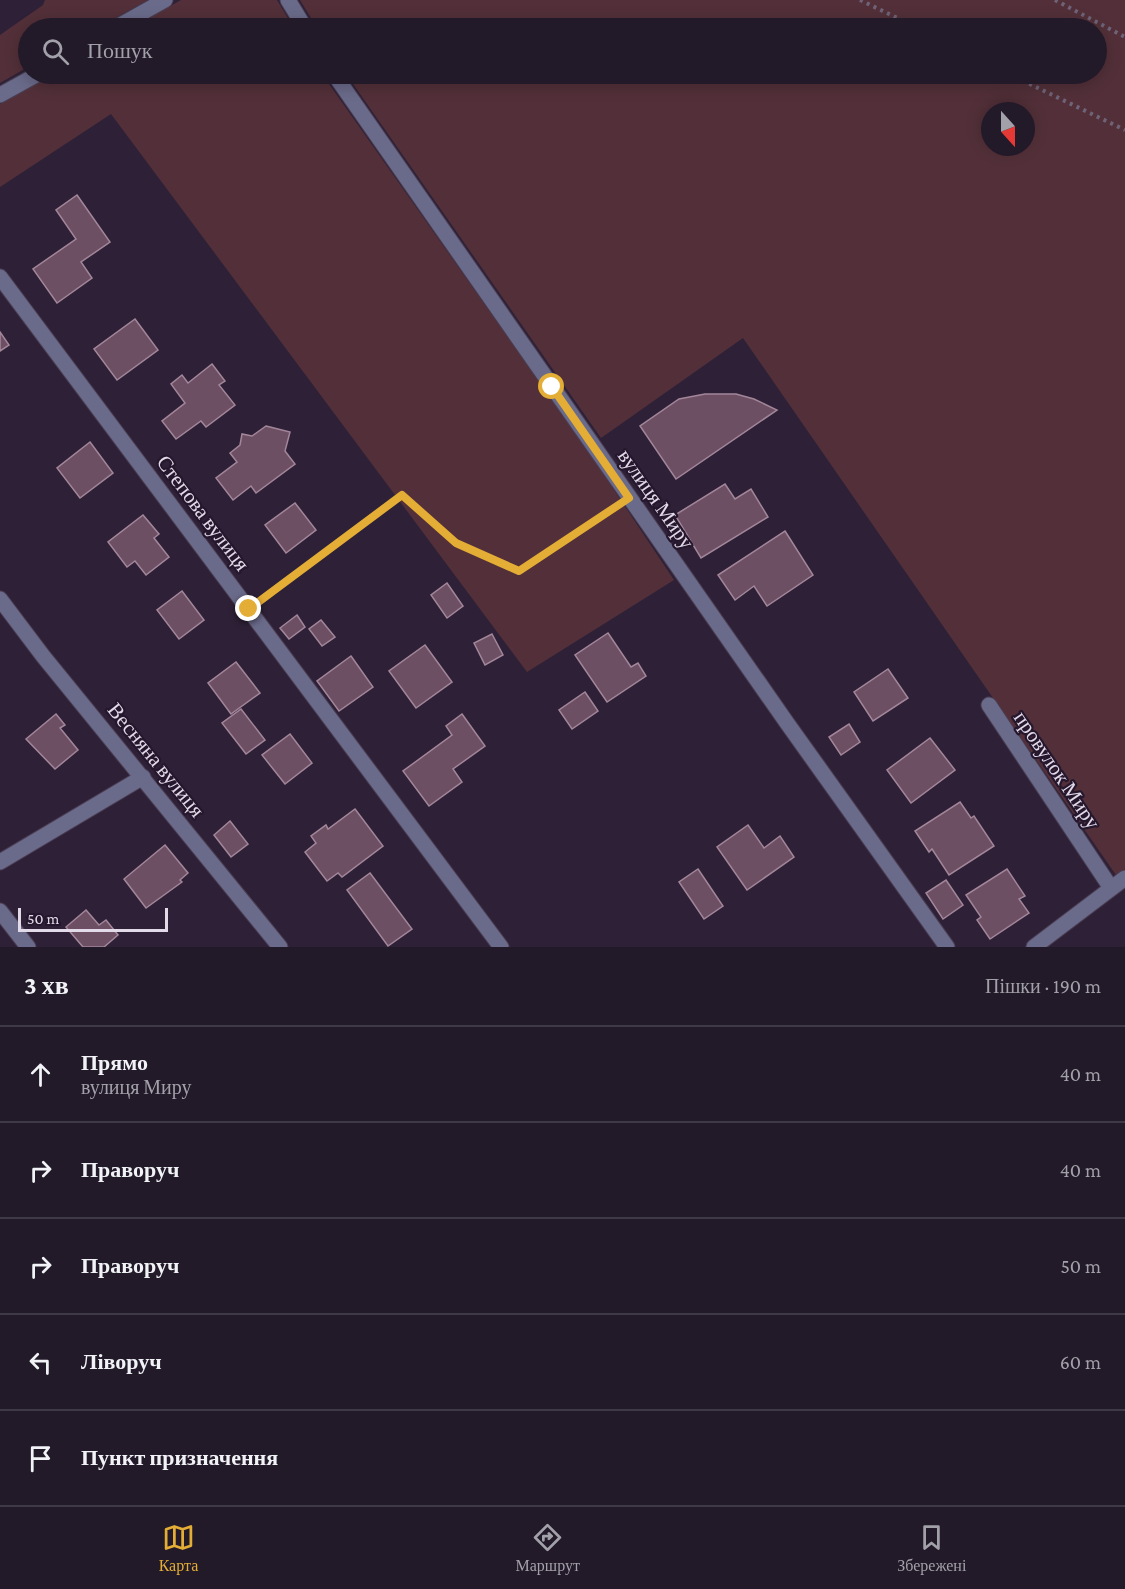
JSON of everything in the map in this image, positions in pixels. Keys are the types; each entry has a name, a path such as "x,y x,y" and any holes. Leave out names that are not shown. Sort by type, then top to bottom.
{"street":[{"path":"134,18 165,0"},
{"path":"288,0 299,18"},
{"path":"0,95 20,84"},
{"name":"вулиця Миру","path":"341,84 629,498 947,947"},
{"name":"Степова вулиця","path":"0,277 501,947"},
{"name":"Весняна вулиця","path":"0,599 280,947"},
{"name":"провулок Миру","path":"989,705 1111,888"},
{"path":"0,862 142,777"},
{"path":"1034,947 1125,878"},
{"path":"0,911 28,947"}],"path":[{"path":"860,0 897,18"},
{"path":"1055,0 1089,18"},
{"path":"1107,27 1125,37"},
{"path":"1030,84 1125,130"},
{"path":"249,609 402,495 456,543 519,571 629,498"}],"shaded area":[{"path":"45,0 148,0 115,18 24,18 43,5"},
{"path":"181,0 277,0 288,18 150,18"},
{"path":"300,0 1125,0 1125,869 1116,875 743,338 601,438 353,84 1107,84 1107,18 311,18"},
{"path":"18,22 18,73 0,83 0,35"},
{"path":"35,84 329,84 586,448 674,580 527,672 111,114 0,187 0,104"}],"building":[{"path":"77,195 110,242 81,262 92,278 57,303 33,269 76,239 56,210"},
{"path":"135,319 158,350 117,380 94,349"},
{"path":"0,332 9,345 0,351"},
{"path":"212,364 225,381 219,385 235,405 206,427 201,421 176,439 162,421 185,403 171,384 182,375 188,383"},
{"path":"705,394 736,394 754,399 777,410 676,479 640,426 679,399"},
{"path":"266,426 290,432 285,451 295,464 256,493 251,486 233,500 216,478 237,462 230,453 240,445 242,434 252,436"},
{"path":"90,442 113,473 80,498 57,468"},
{"path":"725,484 735,499 751,489 768,517 701,558 675,515"},
{"path":"295,503 316,530 286,553 265,525"},
{"path":"143,515 159,534 154,538 169,557 146,575 135,561 127,567 108,542"},
{"path":"785,531 813,575 767,606 754,586 735,600 718,575"},
{"path":"447,583 463,606 447,618 431,595"},
{"path":"182,591 204,620 179,639 157,610"},
{"path":"297,615 305,627 289,639 280,628"},
{"path":"321,620 335,637 322,646 309,629"},
{"path":"608,633 631,667 638,663 646,676 607,702 575,655"},
{"path":"492,634 503,655 485,665 474,643"},
{"path":"425,645 452,682 416,708 389,671"},
{"path":"351,656 373,687 339,711 317,681"},
{"path":"236,662 260,693 231,714 208,683"},
{"path":"888,669 908,698 873,721 854,692"},
{"path":"585,692 598,711 572,729 559,710"},
{"path":"241,709 265,740 246,754 222,723"},
{"path":"56,714 65,725 60,728 78,750 55,769 26,739"},
{"path":"462,714 485,746 453,769 462,782 429,806 403,771 452,735 446,726"},
{"path":"849,724 860,742 841,755 829,737"},
{"path":"290,734 312,763 285,784 262,755"},
{"path":"930,738 955,770 911,803 887,770"},
{"path":"960,802 971,818 974,816 994,846 949,875 932,849 929,852 915,831"},
{"path":"355,809 383,846 342,877 338,873 327,881 305,852 316,843 311,836 326,825 328,829"},
{"path":"230,821 248,844 231,857 214,835"},
{"path":"748,825 764,848 780,836 794,857 747,890 717,847"},
{"path":"165,845 188,873 180,880 182,882 146,908 124,879"},
{"path":"698,869 723,906 704,919 679,882"},
{"path":"1007,869 1025,896 1019,899 1029,913 990,939 977,920 981,917 966,895"},
{"path":"370,873 412,929 388,946 347,890"},
{"path":"946,880 963,905 943,919 926,893"},
{"path":"86,910 99,925 106,920 118,935 104,947 83,947 66,927"}],"route":[{"path":"249,609 402,495 456,543 519,571 629,498 552,387"}]}
